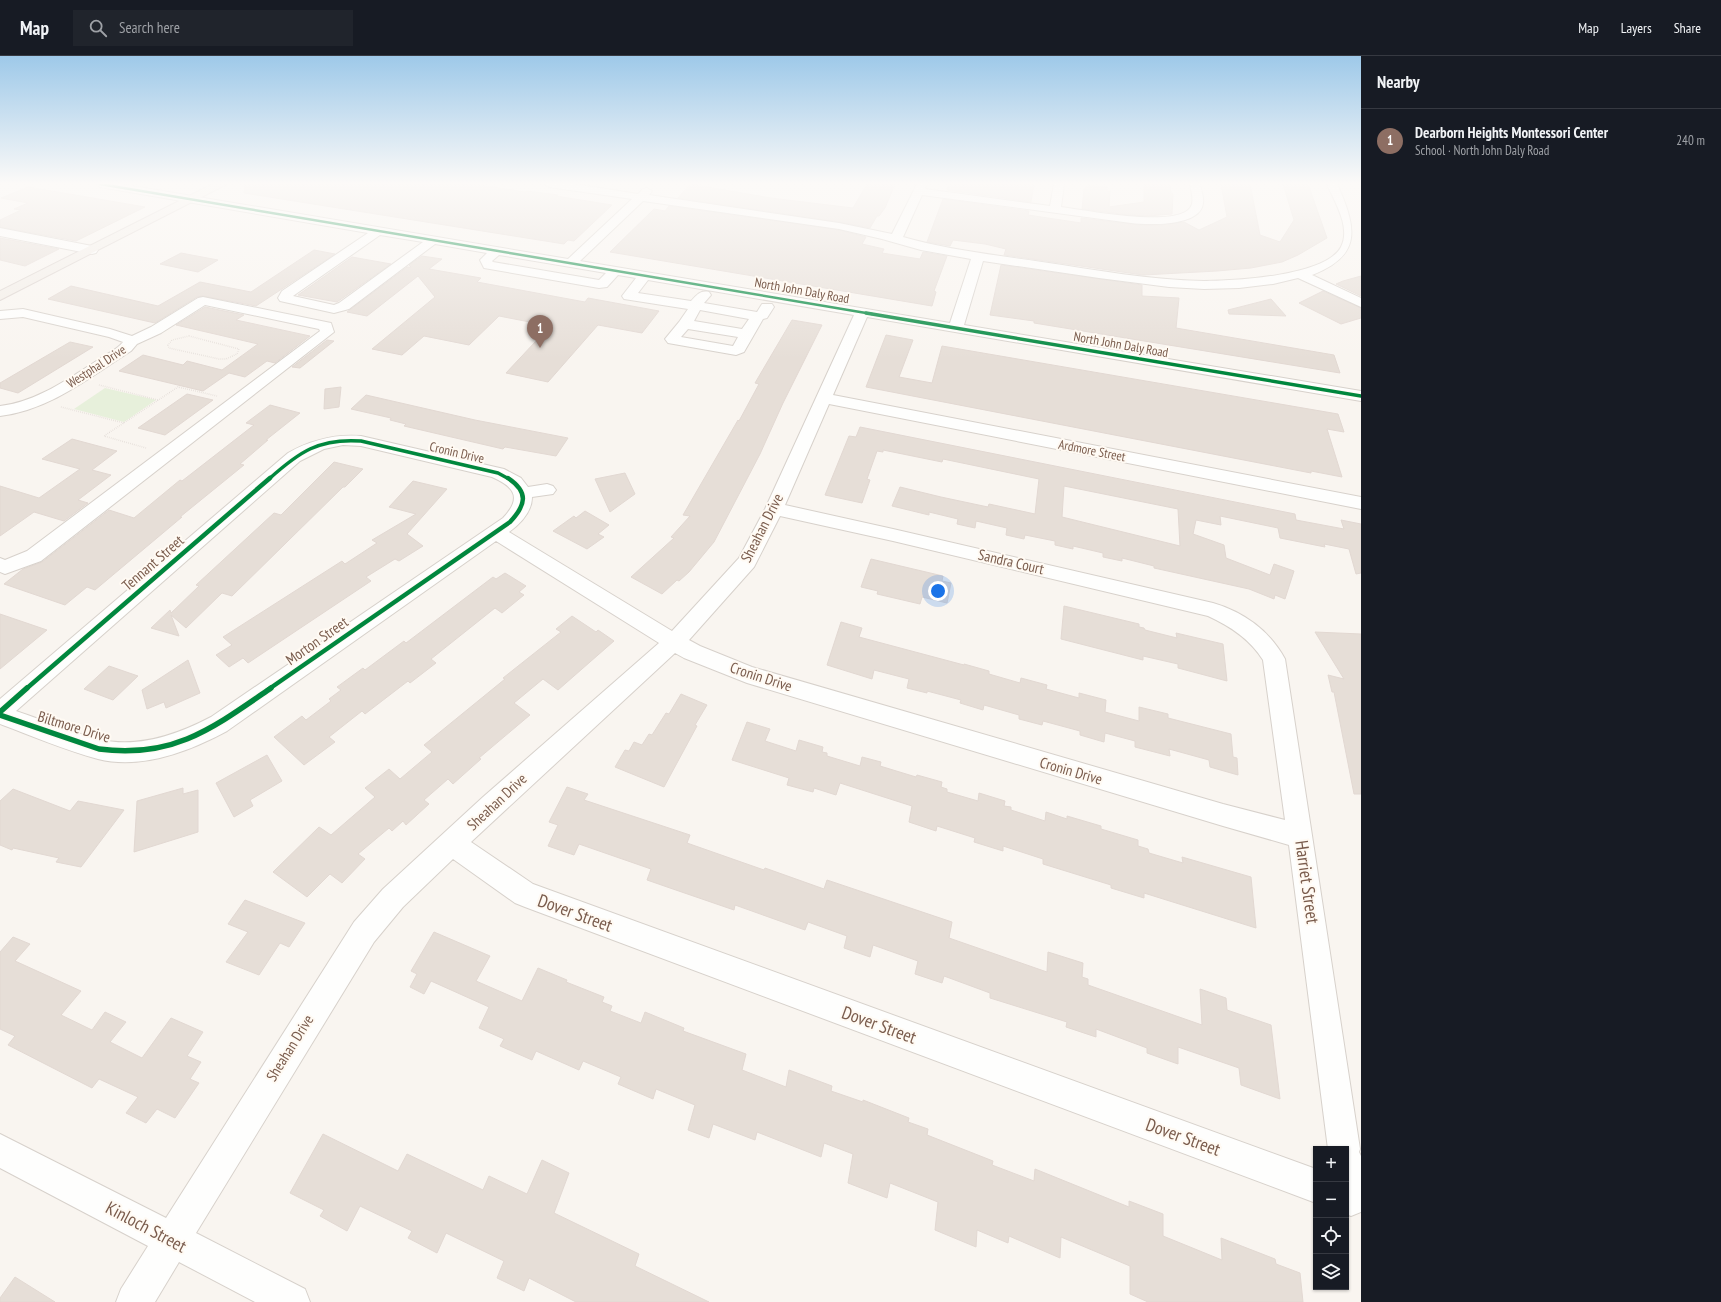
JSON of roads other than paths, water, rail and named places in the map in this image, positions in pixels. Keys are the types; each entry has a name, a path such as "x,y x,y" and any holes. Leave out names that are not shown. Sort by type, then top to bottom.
{"main road":[{"path":"0,296 108,242"}],"street":[{"path":"52,242 92,250"},
{"path":"362,242 287,294 285,298 334,309 339,308 344,306 430,242"},
{"name":"North John Daly Road","path":"445,242 1361,396"},
{"path":"572,263 594,242"},
{"path":"906,242 921,247 1132,279 1180,284 1215,284 1248,283 1278,279 1323,267 1339,257 1349,242"},
{"path":"496,251 486,260 488,265 599,284 602,284 616,270"},
{"path":"956,327 978,256"},
{"path":"1300,274 1361,302"},
{"path":"645,275 629,296 758,316"},
{"path":"712,286 696,306 685,324 672,339 673,340 736,351 739,349 746,334 758,316 762,314 774,297"},
{"name":"Westphal Drive","path":"0,300 16,306 23,313"},
{"path":"0,565 5,567 34,556 327,332 326,326 203,301 156,330 132,341"},
{"name":"Sheahan Drive","path":"134,1302 329,986 364,932 393,898 453,844 492,804 693,625 747,562 774,509 862,312"},
{"name":"Westphal Drive","path":"0,314 23,313 122,336 132,341 126,348 42,400 6,412 0,411"},
{"path":"685,324 746,334"},
{"name":"Ardmore Street","path":"823,398 1361,503"},
{"path":"0,425 20,407"},
{"name":"Cronin Drive","path":"327,437 344,440 361,440 498,473 516,482 523,493"},
{"name":"Tennant Street","path":"0,712 294,457 327,437"},
{"path":"496,532 517,516 524,502 523,493 547,490"},
{"name":"Sandra Court","path":"774,509 1181,602 1213,610 1232,618 1245,626"},
{"name":"Cronin Drive","path":"496,532 674,642 699,655 747,674 1223,815 1300,836"},
{"name":"Morton Street","path":"143,751 168,746 190,739 219,724 496,532"},
{"name":"Harriet Street","path":"1245,626 1258,636 1268,648 1274,660 1344,1146"},
{"name":"Biltmore Drive","path":"0,716 99,749 129,752 143,751"},
{"name":"Dover Street","path":"453,844 526,894 1313,1185"},
{"name":"Kinloch Street","path":"0,1150 292,1302"},
{"path":"1349,1177 1353,1199"}],"place":[{"name":"Dearborn Heights Montessori Center","path":"540,348"}]}
